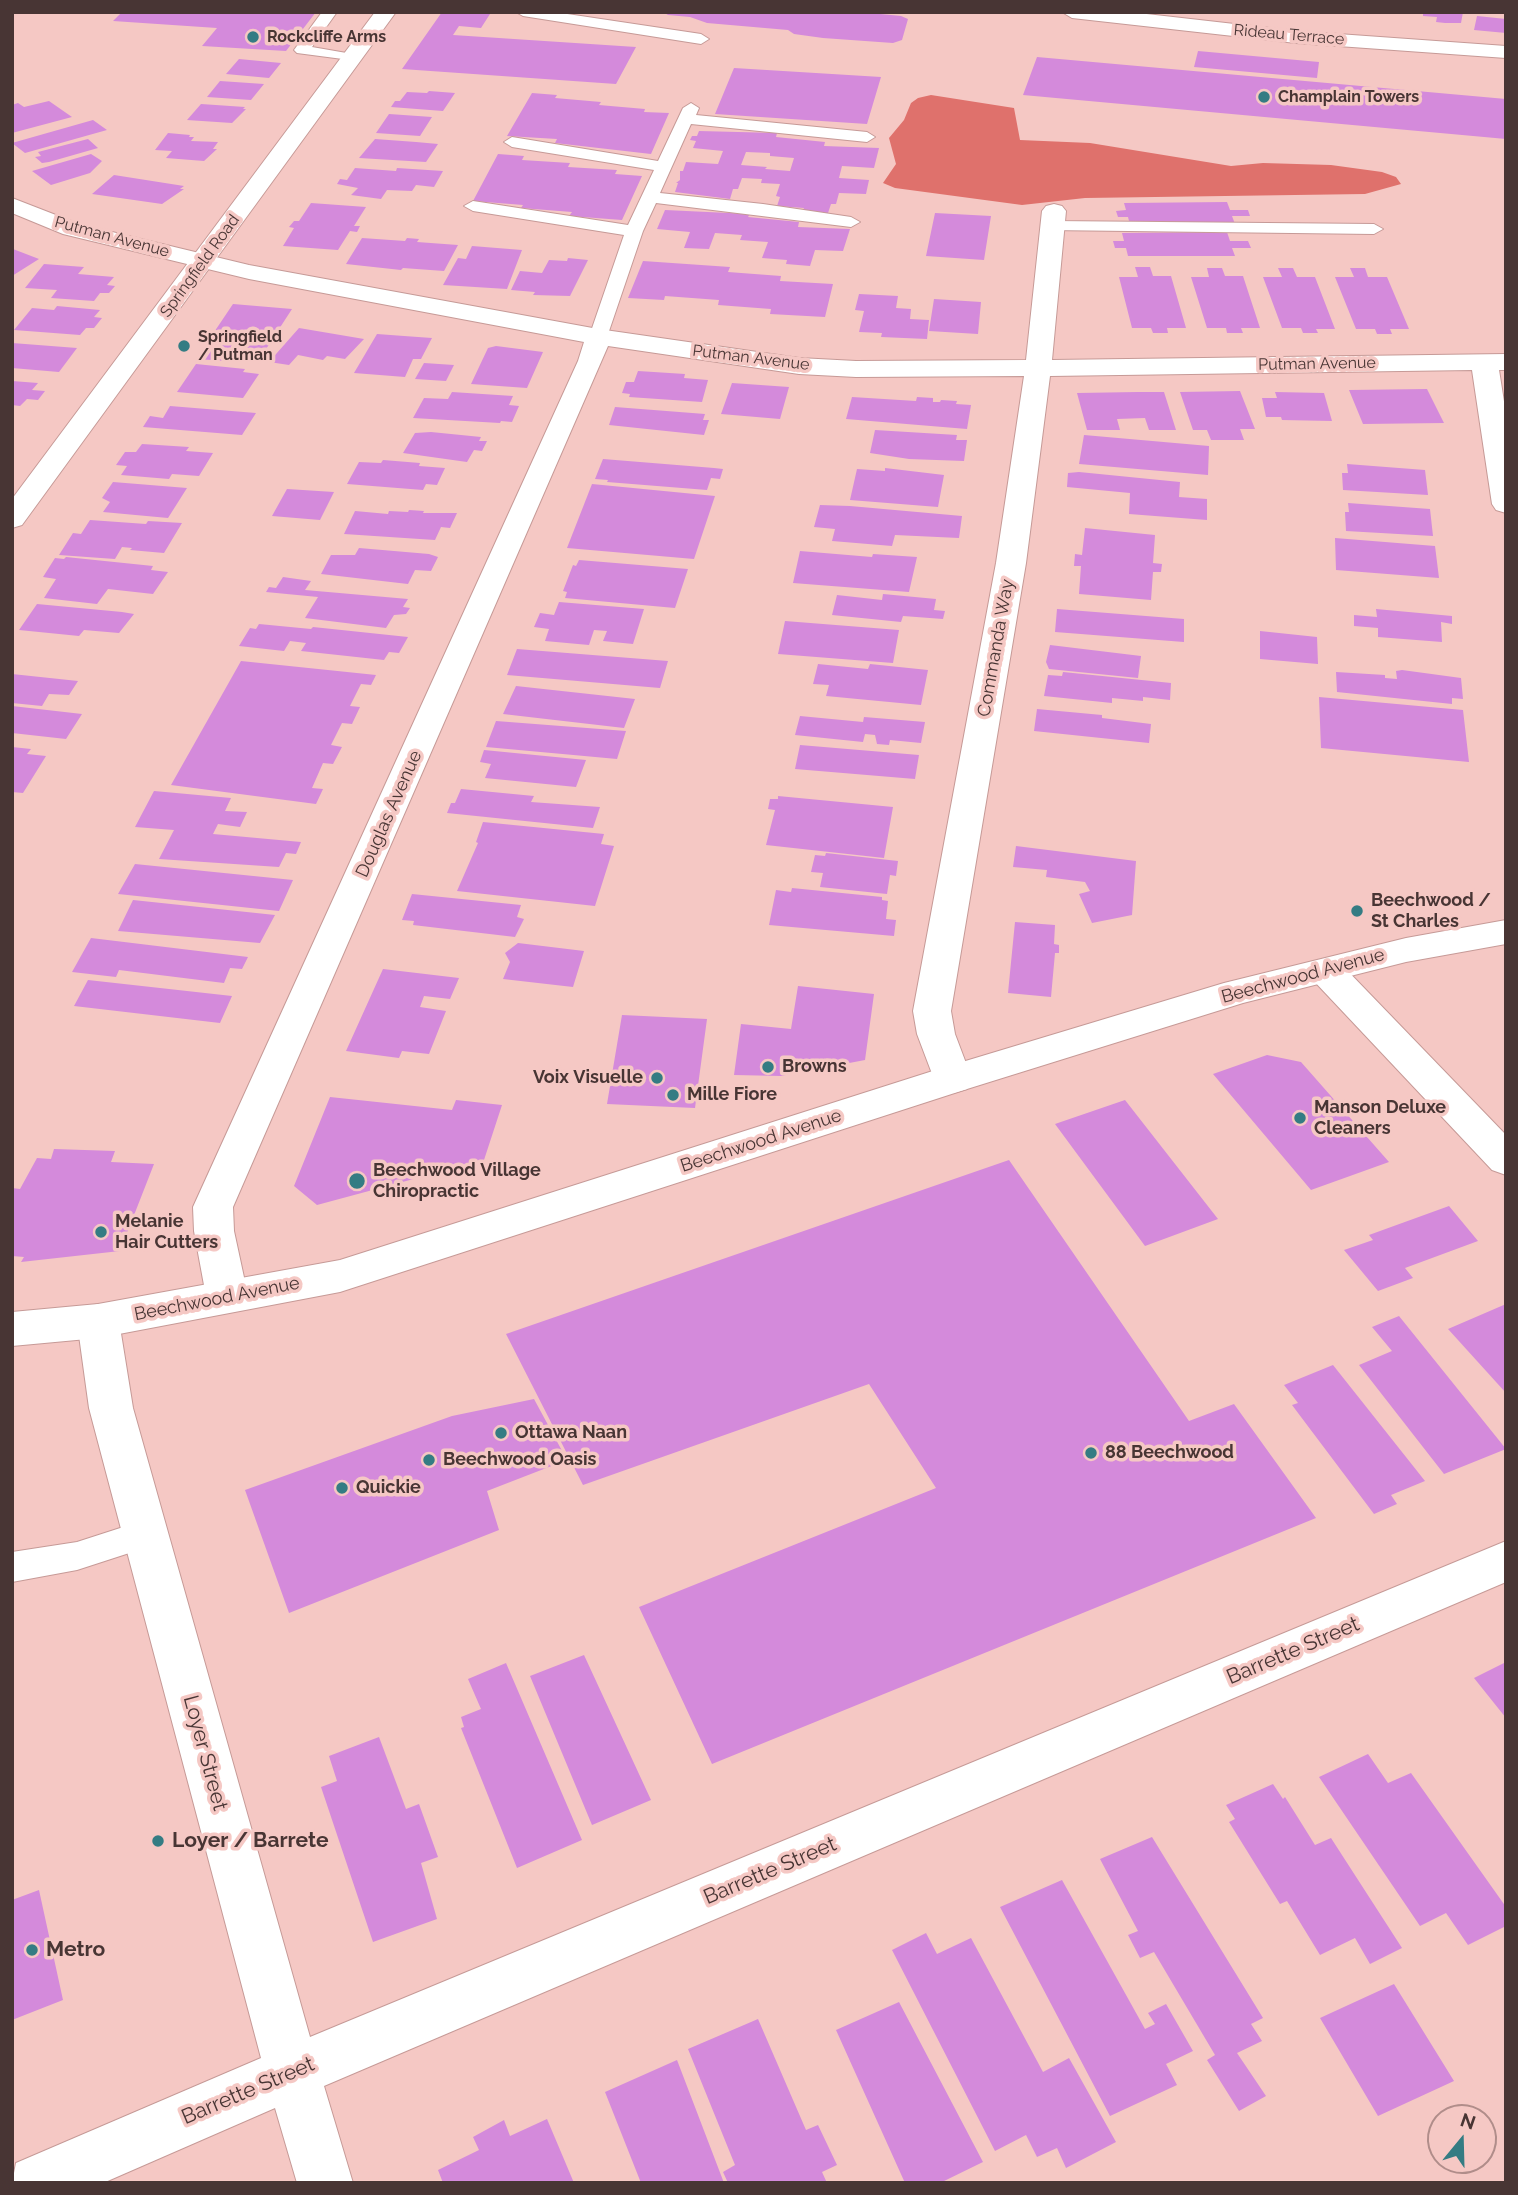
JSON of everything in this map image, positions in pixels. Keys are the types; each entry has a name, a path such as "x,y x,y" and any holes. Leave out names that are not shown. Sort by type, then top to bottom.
{"street":[{"name":"Springfield Road","path":"12,519 386,12"},
{"name":"Rideau Terrace","path":"1080,13 1297,37 1506,52"},
{"name":"Putman Avenue","path":"17,212 71,229 249,272 598,337 799,366 856,369 1038,368 1495,362"},
{"name":"Commanda Way","path":"953,1079 936,1034 932,1012 1011,563 1038,368 1054,219"},
{"name":"Douglas Avenue","path":"227,1296 214,1231 213,1207 586,374 598,337"},
{"path":"1495,362 1506,504"},
{"name":"Beechwood Avenue","path":"12,1329 98,1321 340,1276 953,1079 1237,992 1406,950 1506,932"},
{"path":"1326,971 1506,1160"},
{"name":"Loyer Street","path":"98,1321 111,1408 292,2072 325,2183"},
{"name":"Barrette Street","path":"36,2183 292,2072 1506,1561"}],"lane":[{"path":"330,12 302,50 353,58"},
{"path":"523,12 701,39"},
{"path":"598,337 634,231 688,113 867,137"},
{"path":"512,142 663,167"},
{"path":"650,197 851,222"},
{"path":"473,206 634,231"},
{"path":"1054,219 1374,229"},
{"path":"12,1567 78,1556 145,1534"}],"shaded area":[{"path":"931,95 1014,108 1020,140 1090,143 1231,166 1263,163 1331,165 1382,172 1396,177 1401,184 1365,194 1085,198 1022,205 895,188 883,183 896,164 889,138 904,120 911,103"}],"building":[{"name":"Rockcliffe Arms","path":"122,12 316,12 286,51 202,46 217,28 113,21"},
{"path":"442,12 490,14 481,28 459,26 453,35 636,47 616,84 402,69"},
{"path":"663,12 860,12 908,19 902,40 893,43 823,38 794,34 788,30 707,23"},
{"path":"1423,12 1463,12 1461,23 1445,23 1436,22 1437,17 1423,16"},
{"path":"1477,16 1506,19 1506,33 1474,30"},
{"path":"1198,51 1319,62 1317,78 1194,67"},
{"name":"Champlain Towers","path":"1037,57 1506,99 1506,139 1023,95"},
{"path":"239,59 281,63 269,78 226,74"},
{"path":"734,68 881,77 867,124 715,114"},
{"path":"220,81 264,84 251,100 207,97"},
{"path":"407,92 455,93 443,111 391,107"},
{"path":"532,93 601,102 599,105 645,109 644,112 669,113 651,154 555,143 557,139 507,136"},
{"path":"49,101 72,117 12,133 12,105 18,103 24,107"},
{"path":"201,104 246,109 232,123 187,120"},
{"path":"389,114 432,117 420,136 376,133"},
{"path":"93,120 107,130 25,153 12,143"},
{"path":"699,131 777,133 776,137 825,142 824,146 879,148 874,168 842,166 839,178 869,180 866,194 839,193 836,204 831,204 828,213 802,212 804,208 777,206 780,197 776,196 780,184 761,183 762,179 742,178 738,189 733,189 730,199 675,192 680,171 683,171 686,162 718,164 723,151 693,148 696,141 690,140 692,136 697,136","holes":["746,152 770,153 770,156 794,158 790,171 741,165"]},
{"path":"168,133 190,135 189,137 194,137 191,141 218,142 213,149 217,149 204,161 166,158 172,151 155,150"},
{"path":"88,139 98,148 42,163 35,157 41,156 38,152"},
{"path":"375,139 438,144 426,162 359,158"},
{"path":"91,154 102,161 90,173 51,185 32,171"},
{"path":"498,154 524,156 522,160 570,163 568,167 617,170 615,174 642,176 622,220 569,216 572,212 473,201"},
{"path":"355,168 443,171 434,187 416,185 412,191 387,190 381,199 351,195 358,188 337,184 340,179 347,180"},
{"path":"114,175 184,186 180,189 184,189 162,204 92,194"},
{"path":"1227,202 1230,210 1248,210 1250,216 1232,216 1235,224 1130,225 1128,217 1118,217 1116,211 1126,210 1124,203"},
{"path":"311,203 366,207 354,226 360,226 357,232 350,231 338,250 283,246 294,228 289,227 294,221 299,221"},
{"path":"665,210 750,214 748,217 799,222 798,227 850,229 843,251 815,250 810,266 786,264 787,260 762,258 768,242 740,240 742,235 715,233 709,249 684,248 690,232 657,229"},
{"path":"935,213 991,216 984,260 926,256"},
{"path":"1227,232 1230,241 1248,241 1251,248 1232,248 1235,256 1128,256 1126,248 1115,248 1113,241 1124,241 1122,233"},
{"path":"362,238 405,241 407,238 419,239 417,242 458,245 444,271 346,264"},
{"path":"472,246 522,250 507,289 443,285 458,258 466,259"},
{"path":"13,249 39,259 12,276"},
{"path":"568,258 588,260 570,296 533,295 535,292 511,290 520,271 542,273 549,260 567,261"},
{"path":"643,261 730,267 728,272 781,276 780,281 833,284 825,317 770,314 771,309 718,305 719,300 665,296 664,300 628,298"},
{"path":"44,264 84,267 78,274 114,277 107,285 115,286 109,293 100,293 94,301 51,298 57,290 25,288"},
{"path":"1135,267 1150,267 1153,276 1171,276 1186,328 1167,328 1168,333 1153,333 1151,328 1132,328 1119,277 1138,277"},
{"path":"1207,268 1222,268 1225,276 1243,276 1260,328 1241,328 1243,333 1227,333 1226,328 1207,328 1191,277 1209,277"},
{"path":"1278,268 1293,268 1297,277 1315,277 1335,329 1316,329 1318,333 1303,333 1301,328 1282,328 1263,277 1282,277"},
{"path":"1350,268 1365,268 1368,277 1387,277 1409,329 1390,329 1392,334 1377,334 1375,329 1356,329 1335,277 1354,277"},
{"path":"859,294 898,296 896,308 911,309 910,319 929,320 927,339 881,337 882,333 859,332 864,311 855,310"},
{"path":"934,299 981,302 978,334 929,331"},
{"path":"233,304 292,309 257,363 196,359"},
{"path":"57,306 100,310 94,317 102,318 94,328 86,328 80,335 14,330 32,308 54,310"},
{"path":"299,328 364,339 345,359 327,356 323,360 298,355 289,365 269,362"},
{"path":"377,334 432,338 421,359 413,359 405,377 354,373"},
{"path":"12,343 77,348 59,372 12,368"},
{"path":"496,346 543,352 527,388 471,384 488,348"},
{"path":"424,363 454,365 446,381 415,379"},
{"path":"196,364 245,369 243,372 259,374 243,398 177,392"},
{"path":"638,371 685,374 684,378 708,380 702,402 629,397 630,394 622,393 626,382 634,382"},
{"path":"12,381 38,383 32,390 45,391 38,400 27,399 20,406 12,405"},
{"path":"732,383 789,387 780,419 721,414"},
{"path":"1427,389 1444,423 1363,424 1349,390"},
{"path":"1240,391 1255,429 1240,429 1244,440 1211,440 1207,430 1193,430 1180,392"},
{"path":"452,392 513,396 509,405 519,406 512,422 413,418 424,398 448,399"},
{"path":"1164,392 1176,430 1149,430 1145,418 1117,419 1120,430 1087,430 1077,393"},
{"path":"1275,392 1324,393 1332,421 1266,417 1262,398 1277,398"},
{"path":"852,397 916,401 917,397 933,398 933,402 957,401 956,404 971,405 967,429 846,419"},
{"path":"170,406 256,413 242,435 143,427 150,416 163,418"},
{"path":"615,407 705,414 703,420 709,420 704,435 609,425"},
{"path":"875,430 957,435 956,440 967,440 964,461 909,459 870,453"},
{"path":"415,433 481,437 479,441 487,441 482,451 474,450 467,462 403,453"},
{"path":"1084,435 1209,446 1208,475 1079,464"},
{"path":"142,444 189,447 186,451 213,453 199,476 172,474 169,479 121,475 127,466 116,465 125,452 136,452"},
{"path":"603,459 723,469 720,479 711,478 707,490 607,482 608,480 595,479"},
{"path":"383,460 445,468 437,485 426,484 423,490 347,484 359,462 381,463"},
{"path":"1347,464 1425,470 1428,495 1343,490 1342,473 1348,473"},
{"path":"885,468 944,475 938,507 850,500 857,469 885,471"},
{"path":"1068,473 1180,482 1179,497 1207,499 1207,520 1129,514 1130,493 1067,487"},
{"path":"113,482 187,488 168,518 103,512 110,502 102,498"},
{"path":"592,484 715,496 694,559 567,548"},
{"path":"287,489 334,492 320,520 272,516"},
{"path":"1348,503 1430,509 1433,536 1346,531 1345,512 1349,512"},
{"path":"820,505 962,516 959,538 895,535 892,546 832,541 835,529 814,527"},
{"path":"355,511 388,514 389,511 424,511 423,513 457,513 450,528 441,527 435,540 344,534"},
{"path":"90,520 146,524 148,521 182,523 164,553 122,547 115,559 59,555 73,533 81,534"},
{"path":"1085,528 1155,535 1153,563 1162,564 1161,572 1153,572 1151,600 1079,594 1081,566 1074,566 1075,554 1082,555"},
{"path":"1335,538 1435,546 1439,578 1336,570"},
{"path":"359,548 438,557 431,571 415,570 408,584 321,574 331,555 355,555"},
{"path":"800,551 872,557 873,554 917,557 909,592 793,583"},
{"path":"55,558 153,566 151,570 168,572 153,594 108,589 97,604 44,598 56,579 43,577"},
{"path":"579,560 688,569 675,608 565,598 567,592 563,591 573,565 576,566"},
{"path":"283,577 311,581 305,590 408,599 403,607 410,608 406,614 394,615 386,628 305,618 318,597 266,592 269,587 276,588"},
{"path":"883,594 936,599 934,610 945,611 943,619 903,616 901,622 832,615 837,595 882,600"},
{"path":"559,602 644,609 633,644 603,641 607,631 594,630 589,645 545,641 549,629 534,627 540,613 554,615"},
{"path":"37,604 134,614 119,633 84,630 79,636 19,630"},
{"path":"1057,609 1184,619 1184,642 1055,632"},
{"path":"1376,609 1452,616 1452,624 1441,622 1442,642 1378,637 1378,628 1354,626 1354,615 1377,617"},
{"path":"785,621 899,630 893,663 778,654"},
{"path":"259,624 408,637 399,653 389,652 384,660 301,651 306,643 290,641 284,651 239,646 250,628 256,629"},
{"path":"1260,631 1317,637 1318,664 1260,659"},
{"path":"1050,645 1141,656 1138,678 1049,669 1046,662"},
{"path":"517,649 668,661 660,688 507,675"},
{"path":"241,661 376,675 371,685 361,684 350,706 360,707 352,724 342,723 331,745 342,747 333,764 323,763 312,788 323,789 316,804 171,785"},
{"path":"818,664 868,669 870,664 928,670 921,705 826,696 829,685 813,684"},
{"path":"1396,671 1461,678 1463,699 1452,698 1452,704 1337,692 1336,672 1385,675 1385,678 1397,679"},
{"path":"1063,672 1171,683 1170,700 1112,698 1112,703 1044,696 1048,675 1062,676"},
{"path":"12,674 78,681 69,695 49,694 42,706 12,703"},
{"path":"516,686 635,699 624,728 503,714"},
{"path":"1319,697 1463,710 1469,762 1321,748"},
{"path":"12,706 82,714 66,739 12,733"},
{"path":"1037,709 1102,715 1102,718 1151,724 1149,743 1034,731"},
{"path":"800,716 863,722 864,717 925,722 921,743 890,740 889,745 877,744 875,735 865,734 863,742 795,735"},
{"path":"496,721 626,731 617,759 486,747"},
{"path":"800,745 919,755 915,779 795,769"},
{"path":"12,747 31,749 27,754 46,756 23,793 12,792"},
{"path":"484,750 586,760 576,787 485,778 491,764 480,762"},
{"path":"461,789 534,796 531,802 600,807 593,828 447,813"},
{"path":"154,791 231,798 225,811 247,812 240,827 218,824 213,834 301,842 296,854 286,853 279,867 159,859 174,830 135,827"},
{"path":"778,796 893,807 884,858 766,845 775,810 768,809 770,799 778,799"},
{"path":"483,822 604,834 601,844 614,846 595,906 457,891 478,843 476,842"},
{"path":"1016,846 1136,861 1132,915 1092,923 1079,894 1090,891 1085,882 1046,877 1047,870 1013,867"},
{"path":"826,853 898,861 896,876 890,875 887,894 820,887 823,873 811,872 815,855 825,856"},
{"path":"135,864 293,880 279,911 118,894"},
{"path":"792,888 882,897 882,900 888,901 886,919 896,920 894,936 769,925 776,890 791,892"},
{"path":"412,894 521,905 517,917 524,919 515,937 413,925 414,921 402,920"},
{"path":"133,900 275,915 260,943 118,931"},
{"path":"1015,922 1055,925 1054,944 1059,945 1059,953 1055,953 1051,997 1008,993"},
{"path":"91,938 248,957 242,969 230,968 224,983 119,970 116,977 72,972"},
{"path":"518,943 584,951 573,987 503,979 510,962 505,953"},
{"path":"383,969 459,978 450,999 424,996 420,1007 446,1011 429,1054 402,1051 399,1058 346,1051"},
{"path":"88,980 232,996 220,1023 74,1006"},
{"path":"798,986 874,994 865,1060 781,1076 734,1075 741,1024 791,1029"},
{"path":"622,1015 707,1019 695,1108 607,1104"},
{"name":"Manson Deluxe Cleaners","path":"1267,1055 1301,1062 1389,1162 1311,1190 1213,1074"},
{"path":"330,1097 452,1110 456,1100 502,1105 484,1160 317,1205 294,1186"},
{"path":"1125,1100 1218,1219 1145,1246 1055,1124"},
{"path":"54,1149 115,1151 111,1162 154,1164 120,1251 21,1262 24,1257 12,1256 12,1188 20,1189 37,1158 51,1159"},
{"name":"88 Beechwood","path":"1009,1160 1189,1421 1234,1404 1316,1518 712,1764 639,1607 936,1488 869,1384 583,1485 506,1334"},
{"path":"1449,1206 1478,1241 1405,1268 1413,1278 1378,1291 1344,1250 1373,1240 1369,1235"},
{"path":"1506,1304 1506,1393 1448,1329"},
{"path":"1399,1316 1506,1449 1444,1474 1359,1365 1392,1351 1372,1327"},
{"path":"1333,1365 1425,1481 1391,1495 1397,1504 1374,1514 1292,1405 1298,1403 1284,1385"},
{"path":"534,1399 567,1460 487,1491 499,1530 289,1613 245,1490 452,1416"},
{"path":"584,1655 651,1800 592,1825 530,1676"},
{"path":"1506,1662 1506,1718 1474,1678"},
{"path":"506,1663 582,1840 517,1868 461,1728 464,1727 461,1717 481,1709 468,1679"},
{"path":"379,1737 406,1809 419,1804 438,1857 421,1863 437,1919 373,1942 321,1787 337,1781 329,1756"},
{"path":"1368,1754 1388,1783 1411,1773 1506,1907 1506,1926 1468,1945 1446,1913 1420,1926 1319,1777"},
{"path":"1273,1784 1283,1799 1285,1797 1315,1845 1331,1838 1402,1948 1370,1964 1355,1938 1320,1955 1287,1901 1280,1904 1229,1822 1235,1819 1226,1805"},
{"path":"1152,1837 1263,2018 1251,2024 1262,2041 1237,2053 1266,2096 1239,2111 1207,2060 1215,2055 1154,1952 1140,1958 1128,1935 1138,1931 1100,1859"},
{"path":"1062,1880 1145,2029 1155,2024 1148,2013 1166,2004 1193,2051 1166,2064 1177,2085 1110,2116 1000,1907"},
{"name":"Metro","path":"39,1890 63,2000 12,2020 12,1900"},
{"path":"926,1933 937,1954 971,1938 1043,2072 1069,2058 1116,2142 1066,2168 1057,2148 1037,2157 1026,2135 995,2151 892,1950"},
{"path":"1394,1984 1454,2081 1378,2116 1320,2018"},
{"path":"899,2002 983,2162 940,2183 905,2183 836,2030"},
{"path":"758,2019 806,2130 818,2125 837,2165 822,2172 827,2183 728,2183 723,2172 735,2165 688,2049"},
{"path":"677,2060 724,2183 641,2183 605,2092"},
{"path":"547,2119 574,2183 443,2183 438,2170 479,2150 473,2137 504,2120 510,2136"}],"place":[{"name":"Rockcliffe Arms","path":"253,37"},
{"name":"Champlain Towers","path":"1264,97"},
{"name":"Springfield / Putman","path":"184,346"},
{"name":"Beechwood / St Charles","path":"1357,911"},
{"name":"Browns","path":"768,1067"},
{"name":"Voix Visuelle","path":"657,1078"},
{"name":"Mille Fiore","path":"673,1095"},
{"name":"Manson Deluxe Cleaners","path":"1300,1118"},
{"name":"Beechwood Village Chiropractic","path":"357,1181"},
{"name":"Melanie Hair Cutters","path":"101,1232"},
{"name":"Ottawa Naan","path":"501,1433"},
{"name":"88 Beechwood","path":"1091,1453"},
{"name":"Beechwood Oasis","path":"429,1460"},
{"name":"Quickie","path":"342,1488"},
{"name":"Loyer / Barrete","path":"158,1841"},
{"name":"Metro","path":"32,1950"}]}
